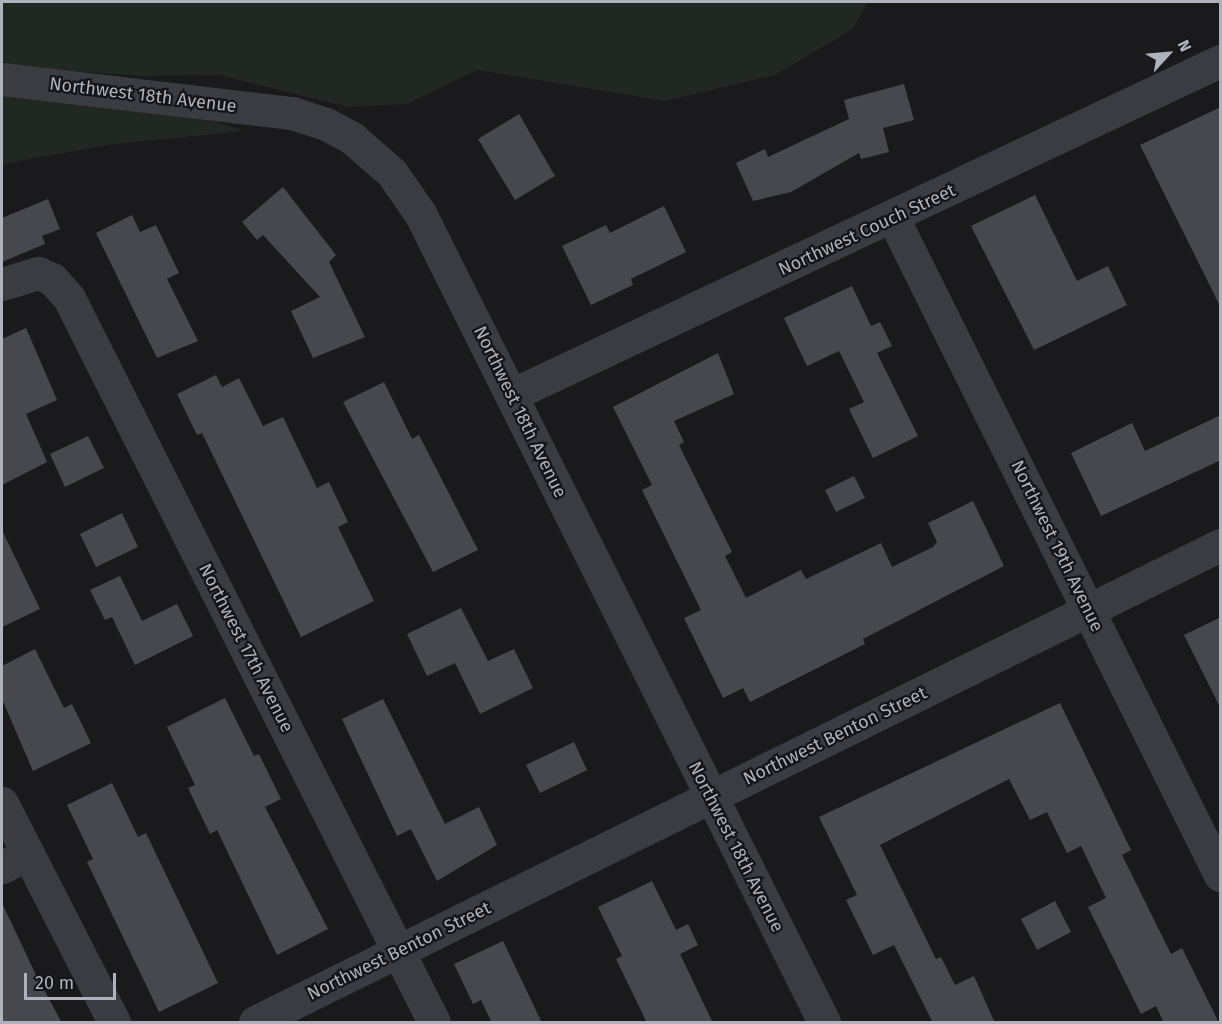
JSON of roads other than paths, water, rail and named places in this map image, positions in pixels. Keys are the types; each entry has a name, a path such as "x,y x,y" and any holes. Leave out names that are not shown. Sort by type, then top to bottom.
{"street":[{"name":"Northwest Couch Street","path":"511,395 893,218 1221,61"},
{"name":"Northwest 18th Avenue","path":"2,79 292,113 326,124 352,138 392,173 421,215 824,1023"},
{"name":"Northwest 19th Avenue","path":"893,218 1221,875"},
{"name":"Northwest 17th Avenue","path":"2,284 38,273 52,279 69,298 434,1023"},
{"name":"Northwest Benton Street","path":"255,1023 1221,544"},
{"path":"2,802 15,861 114,1023"}]}
